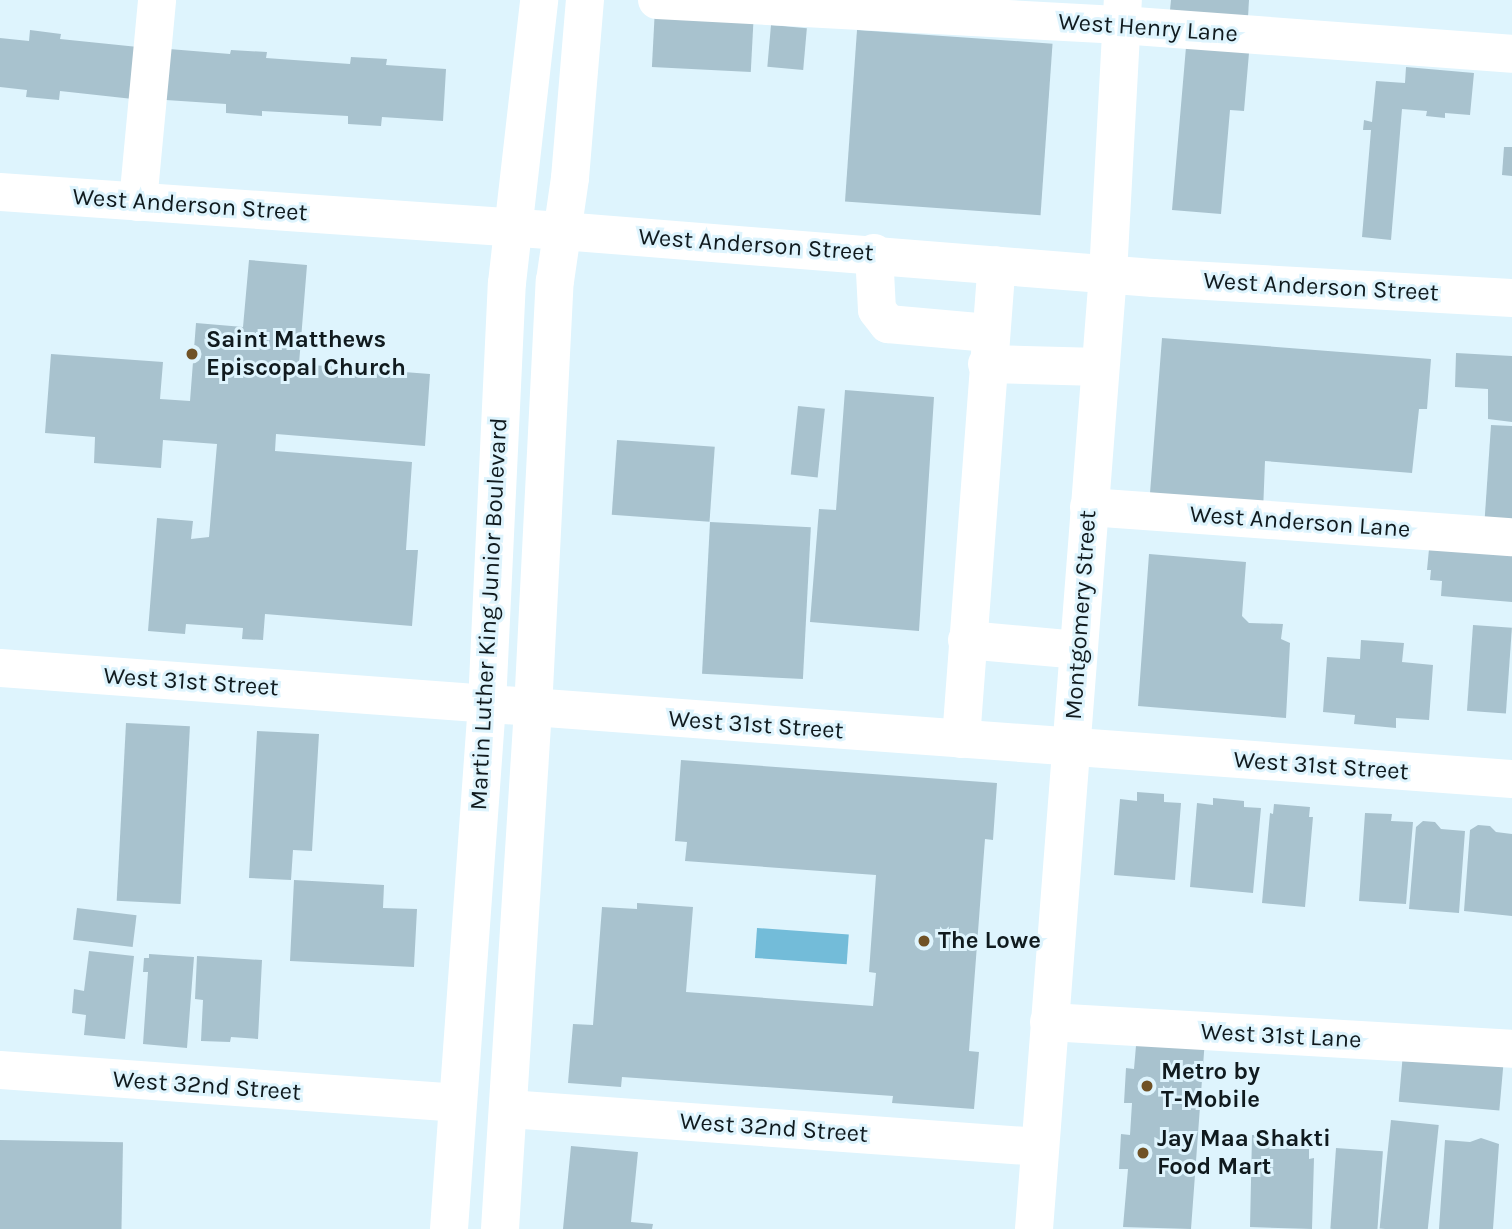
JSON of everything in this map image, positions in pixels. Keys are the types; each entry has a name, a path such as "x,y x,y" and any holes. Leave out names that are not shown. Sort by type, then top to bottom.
{"main road":[{"path":"138,202 157,0"},
{"name":"Martin Luther King Junior Boulevard","path":"449,1229 456,1103 487,704 508,283 539,0"},
{"name":"Martin Luther King Junior Boulevard","path":"500,1229 533,709 554,292 585,0"},
{"name":"West Henry Lane","path":"657,0 1122,13 1512,54"},
{"name":"Montgomery Street","path":"1034,1229 1108,274 1122,13"},
{"name":"West Anderson Street","path":"0,192 874,253 1108,274 1512,298"},
{"path":"874,253 877,310 888,324 988,349 1100,367"},
{"path":"961,739 988,349 997,265"},
{"name":"West Anderson Lane","path":"1089,507 1512,537"},
{"path":"967,640 1078,650"},
{"name":"West 31st Street","path":"0,668 1512,779"},
{"name":"West 31st Lane","path":"1049,1022 1512,1049"},
{"name":"West 32nd Street","path":"0,1070 456,1103"},
{"name":"West 32nd Street","path":"508,1110 1040,1147"}],"water":[{"path":"757,928 849,934 847,964 755,958"}],"building":[{"path":"1171,0 1249,0 1248,17 1170,10"},
{"path":"655,8 754,13 751,72 652,67"},
{"path":"771,25 807,28 803,70 767,67"},
{"path":"30,30 61,34 60,39 138,47 133,99 60,91 59,100 26,97 27,90 0,87 0,38 29,41"},
{"path":"857,30 1053,44 1041,215 845,202"},
{"path":"1186,47 1249,53 1244,111 1230,110 1221,214 1172,210"},
{"path":"169,49 230,54 231,50 267,52 266,58 350,64 351,57 387,59 386,65 446,69 443,121 382,117 381,126 348,124 348,116 262,111 262,116 226,113 226,104 166,100"},
{"path":"1406,67 1474,73 1470,115 1445,113 1445,118 1426,116 1427,111 1402,109 1391,240 1362,237 1371,130 1363,130 1364,120 1372,122 1376,81 1405,83"},
{"path":"1504,147 1512,147 1512,176 1502,175"},
{"path":"249,260 307,265 299,364 430,374 425,446 276,434 275,451 412,462 406,550 418,550 412,626 265,614 263,640 242,639 243,628 186,624 185,634 148,631 157,518 193,521 191,539 209,537 217,444 163,440 161,468 94,463 95,437 45,433 51,354 163,362 160,399 190,401 196,323 243,327"},
{"path":"1162,338 1431,359 1427,409 1419,409 1412,473 1265,461 1263,512 1149,506"},
{"path":"1456,353 1512,356 1512,422 1488,419 1488,389 1455,387"},
{"path":"845,390 934,397 919,631 810,622 819,509 836,510"},
{"path":"798,406 825,409 818,477 791,475"},
{"path":"1491,425 1512,426 1512,531 1484,529"},
{"path":"617,440 715,447 710,522 612,515"},
{"path":"710,522 811,527 803,679 702,674"},
{"path":"1429,549 1512,554 1512,602 1441,596 1442,581 1430,580 1431,570 1427,570"},
{"path":"1149,554 1246,562 1242,616 1249,623 1283,624 1281,639 1290,643 1286,718 1138,706"},
{"path":"1473,625 1512,628 1506,714 1467,711"},
{"path":"1361,640 1404,643 1402,662 1433,665 1429,720 1396,718 1396,728 1354,724 1355,715 1323,712 1327,657 1360,659"},
{"path":"126,723 190,726 181,904 117,901"},
{"path":"257,731 319,734 312,851 293,850 291,880 249,878"},
{"name":"The Lowe","path":"681,760 997,783 993,840 985,839 969,1051 979,1052 974,1109 892,1103 893,1096 622,1077 621,1087 568,1083 573,1024 593,1025 602,907 637,909 637,903 693,907 686,992 873,1006 876,973 869,972 876,875 685,861 687,842 675,841"},
{"path":"1137,792 1164,794 1164,802 1181,803 1175,880 1114,875 1120,799 1137,801"},
{"path":"1213,798 1244,801 1244,807 1261,808 1253,893 1190,887 1197,803 1213,805"},
{"path":"1274,804 1310,807 1309,817 1313,817 1305,907 1262,903 1270,813 1273,814"},
{"path":"1365,813 1392,814 1391,821 1413,822 1406,904 1359,901"},
{"path":"1423,821 1435,822 1441,829 1465,831 1459,913 1409,909 1416,827"},
{"path":"1478,825 1490,826 1496,832 1512,834 1512,916 1464,911 1470,830"},
{"path":"294,880 384,885 383,908 417,909 414,967 290,961"},
{"path":"77,908 137,915 133,947 73,940"},
{"path":"89,951 134,956 125,1039 84,1035 86,1015 72,1013 74,989 84,991"},
{"path":"149,954 194,957 187,1048 143,1044 148,972 143,972 144,958 149,958"},
{"path":"197,956 262,960 258,1039 231,1037 230,1042 201,1041 203,1000 195,999"},
{"path":"1137,1034 1205,1039 1191,1229 1123,1227 1128,1169 1119,1169 1121,1134 1130,1135 1132,1103 1124,1103 1126,1068 1134,1069"},
{"path":"1403,1053 1504,1062 1499,1111 1399,1102"},
{"path":"1391,1120 1439,1125 1428,1229 1380,1228"},
{"path":"1252,1135 1309,1137 1309,1159 1314,1158 1312,1229 1250,1227"},
{"path":"1481,1138 1499,1144 1493,1229 1439,1229 1445,1140 1470,1142"},
{"path":"0,1140 123,1142 121,1229 0,1229"},
{"path":"571,1146 638,1152 631,1222 653,1224 652,1229 563,1229"},
{"path":"1336,1148 1383,1151 1377,1229 1330,1229"}],"place":[{"name":"Saint Matthews Episcopal Church","path":"192,354"},
{"name":"The Lowe","path":"924,941"},
{"name":"Metro by T-Mobile","path":"1147,1086"},
{"name":"Jay Maa Shakti Food Mart","path":"1143,1153"}]}
